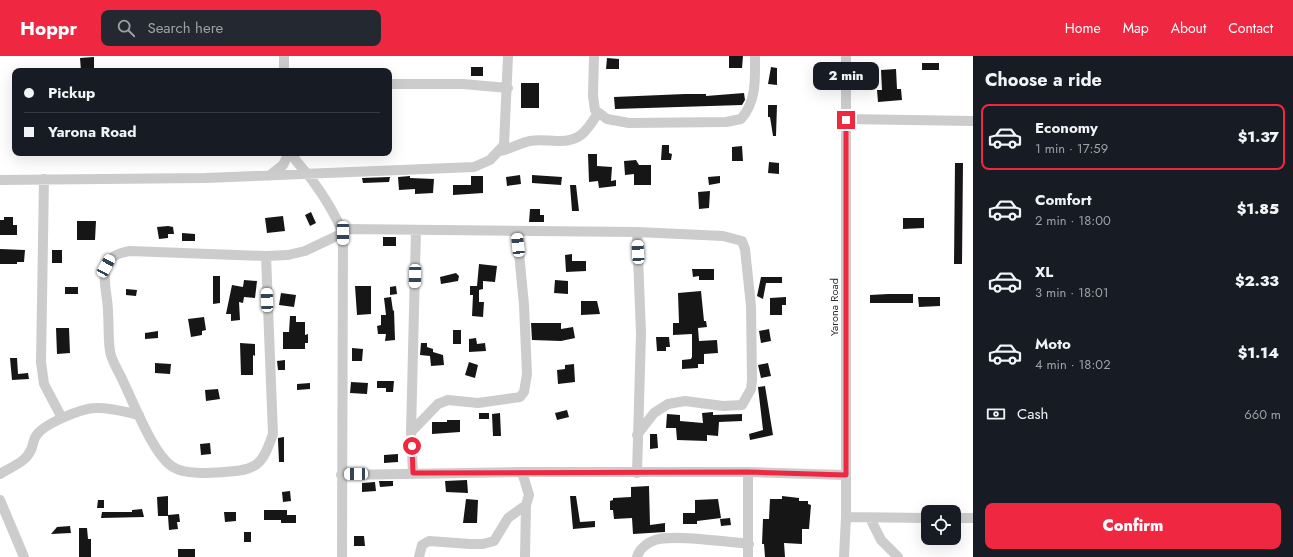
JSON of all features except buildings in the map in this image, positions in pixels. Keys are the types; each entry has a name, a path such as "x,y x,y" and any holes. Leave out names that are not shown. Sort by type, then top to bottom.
{"street":[{"path":"284,56 284,68"},
{"path":"0,180 205,178 308,175 474,167 490,160 504,145 508,88 508,56"},
{"path":"594,56 594,106 598,113 607,120 629,123 726,122 742,119 749,107 754,91 755,56"},
{"name":"Yarona Road","path":"844,557 846,517 846,56"},
{"path":"392,84 463,84 508,88"},
{"path":"500,151 528,141 544,139 563,141 581,136 590,127 598,113"},
{"path":"846,120 973,121"},
{"path":"269,176 283,165 288,156"},
{"path":"292,156 326,200 343,233 341,474 342,557"},
{"path":"44,179 41,362 44,384 62,418"},
{"path":"266,256 273,434 266,452 258,464 241,471 182,471 173,467 163,458 139,415 110,352 105,280 106,266 110,259 118,254 130,251 266,256 288,254 305,251 347,230 637,232 723,236 742,241 745,249 751,306 751,389 742,405 722,406 685,401 668,404 654,413 637,435"},
{"path":"413,473 411,432 416,230"},
{"path":"411,432 438,404 448,400 483,403 520,397 524,392 527,374 524,305 517,232"},
{"path":"637,232 641,333 637,473"},
{"path":"2,468 16,466 26,458 32,448 35,436 43,428 62,418 89,408 98,407 139,415"},
{"path":"522,472 528,487 529,495 526,505 525,557"},
{"path":"748,472 748,557"},
{"path":"341,474 748,472 846,475"},
{"path":"0,500 24,557"},
{"path":"419,557 422,546 429,541 484,544 494,541 508,518 526,505"},
{"path":"846,517 921,518"},
{"path":"870,518 881,540 898,557"},
{"path":"961,518 973,518"},
{"path":"638,557 644,546 655,540 670,538 748,544"}],"route":[{"path":"412,446 413,473 748,472 846,475 846,120"}]}
